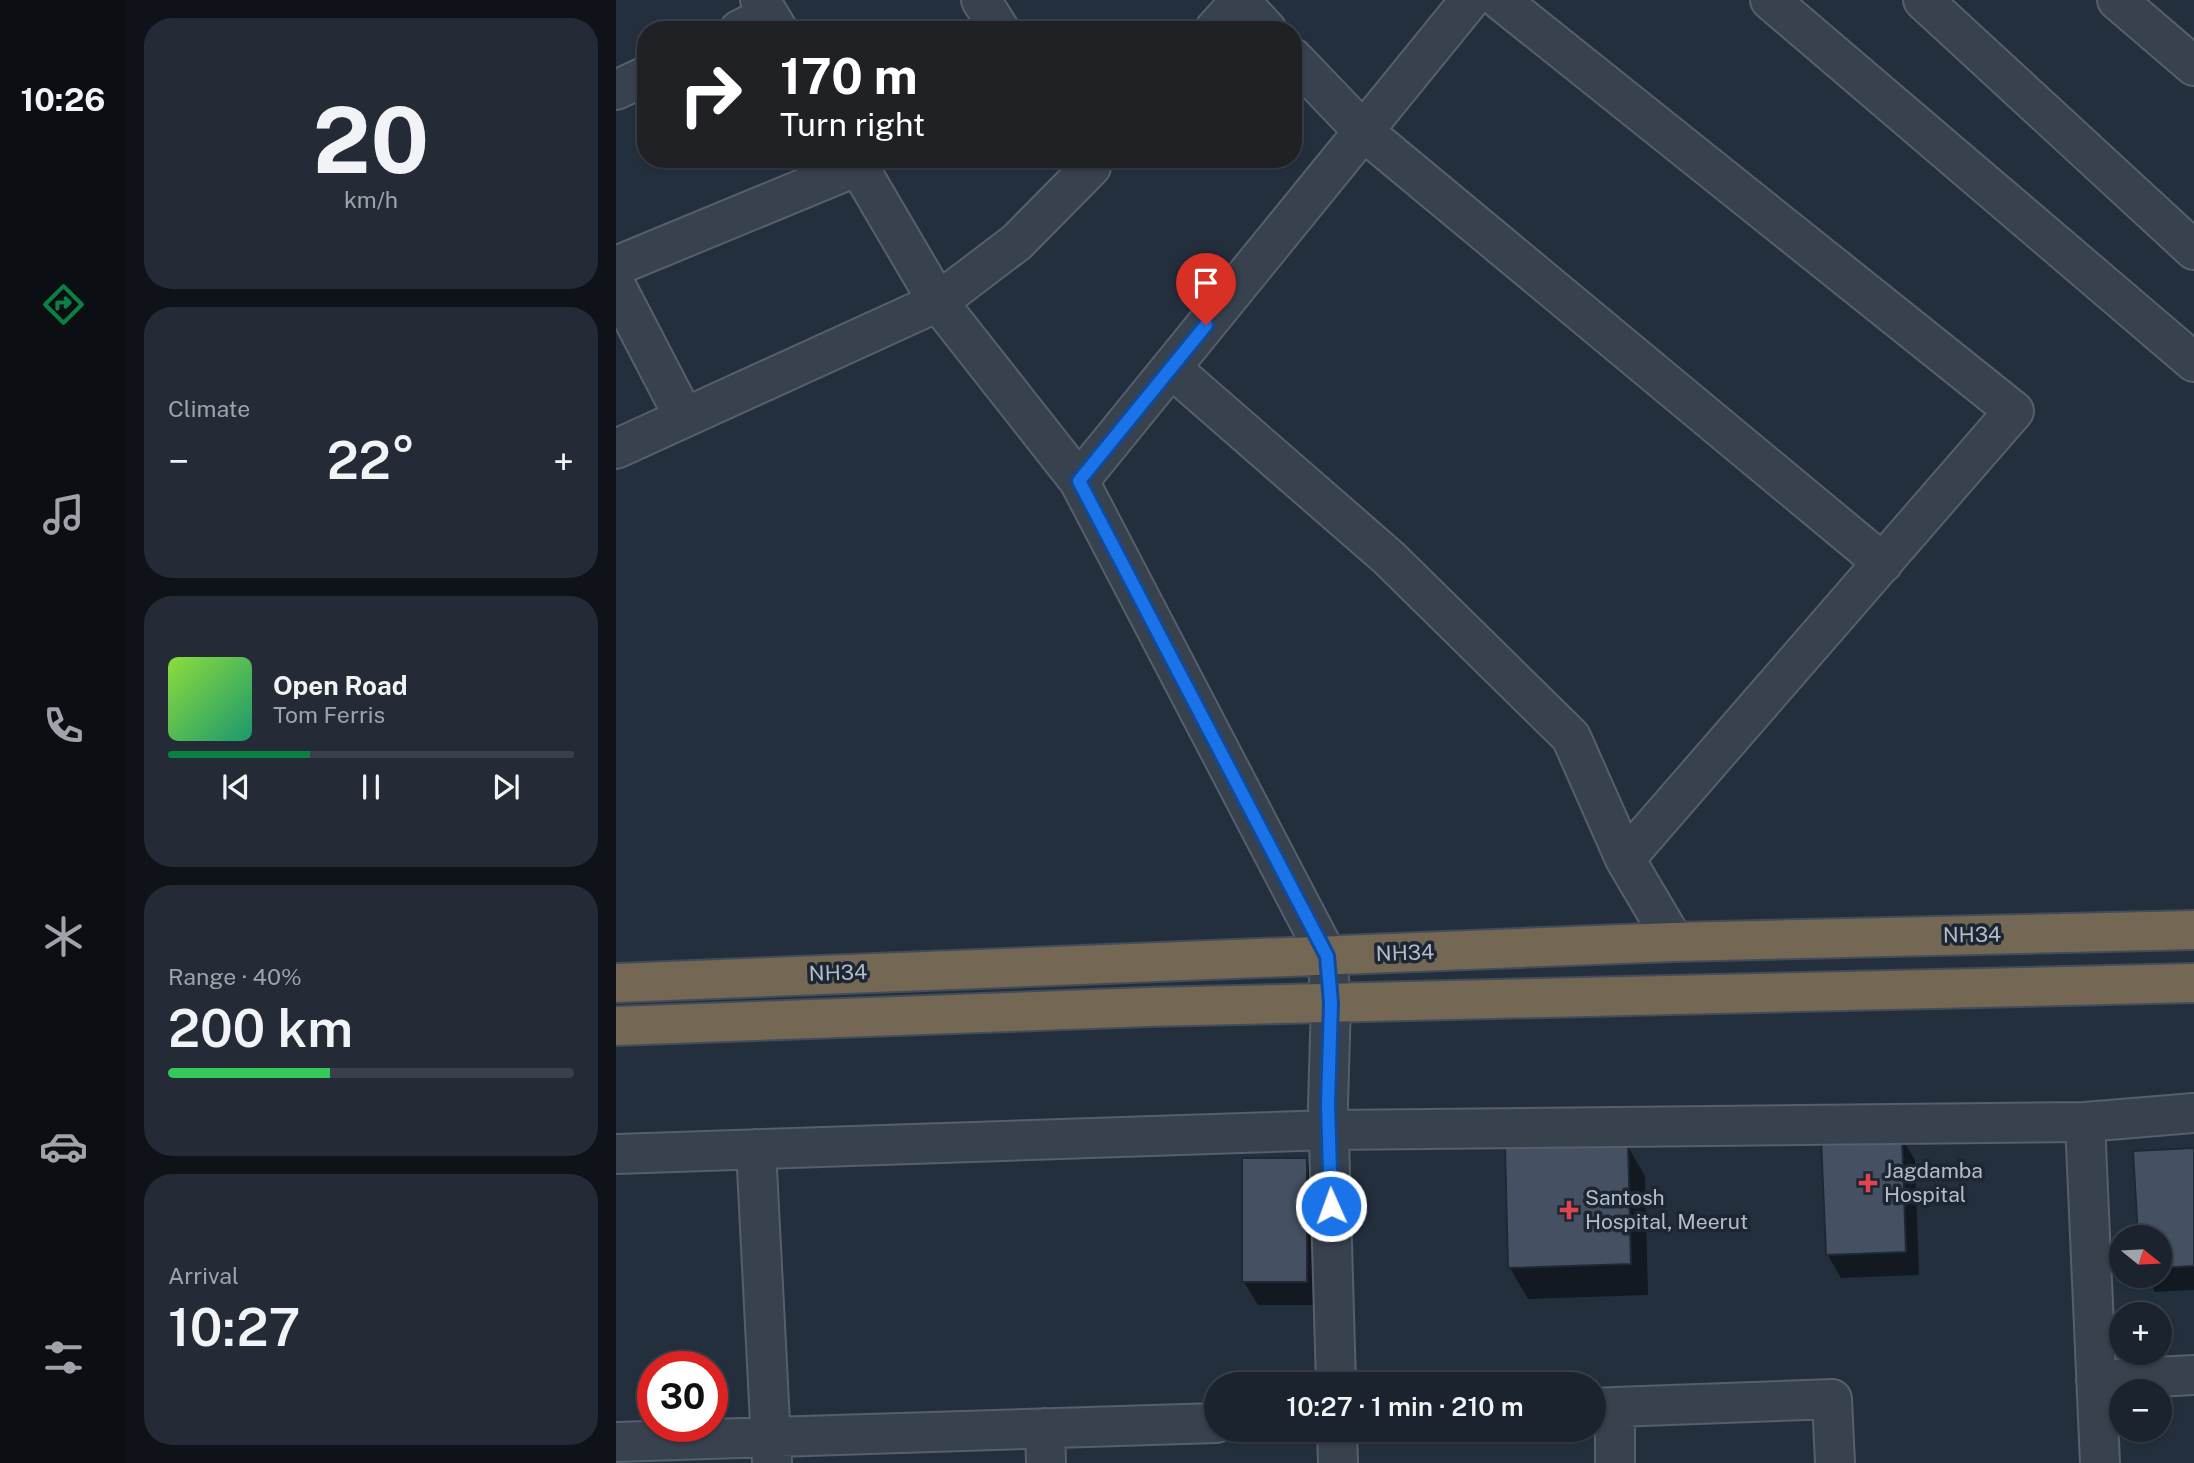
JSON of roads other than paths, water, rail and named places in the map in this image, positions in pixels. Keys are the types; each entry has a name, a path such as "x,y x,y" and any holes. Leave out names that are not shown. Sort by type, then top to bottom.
{"highway":[{"name":"NH34","path":"616,983 1674,942 2194,930"},
{"path":"2098,932 2101,985"},
{"path":"1886,937 1888,990"},
{"name":"NH34","path":"616,1026 839,1016 2194,983"}],"street":[{"path":"981,0 994,21"},
{"path":"1079,481 1470,0"},
{"path":"1500,0 2014,411 1625,859"},
{"path":"1770,0 2194,362"},
{"path":"1923,0 2194,250"},
{"path":"2117,0 2194,66"},
{"path":"1222,21 1239,1 1258,21"},
{"path":"1302,67 1363,131 1883,563"},
{"path":"616,90 637,80"},
{"path":"616,266 844,168"},
{"path":"859,168 938,302 1079,481 1327,956 1331,1003 1329,1130 1336,1372"},
{"path":"616,449 938,302 1017,242 1085,168"},
{"path":"616,286 684,417"},
{"path":"1171,368 1389,558 1571,737 1625,859 1674,942"},
{"path":"616,1154 1329,1130 2085,1122 2194,1112"},
{"path":"2085,1122 2100,1463"},
{"path":"757,1149 772,1450"},
{"path":"2096,1380 2194,1375"},
{"path":"1606,1408 1832,1399 1835,1463"},
{"path":"1606,1414 1615,1463"},
{"path":"616,1442 772,1450 1045,1446 1204,1425"},
{"path":"1337,1442 1338,1463"}],"place":[{"name":"Jagdamba Hospital","path":"1868,1183"},
{"name":"Santosh Hospital, Meerut","path":"1569,1210"}]}
